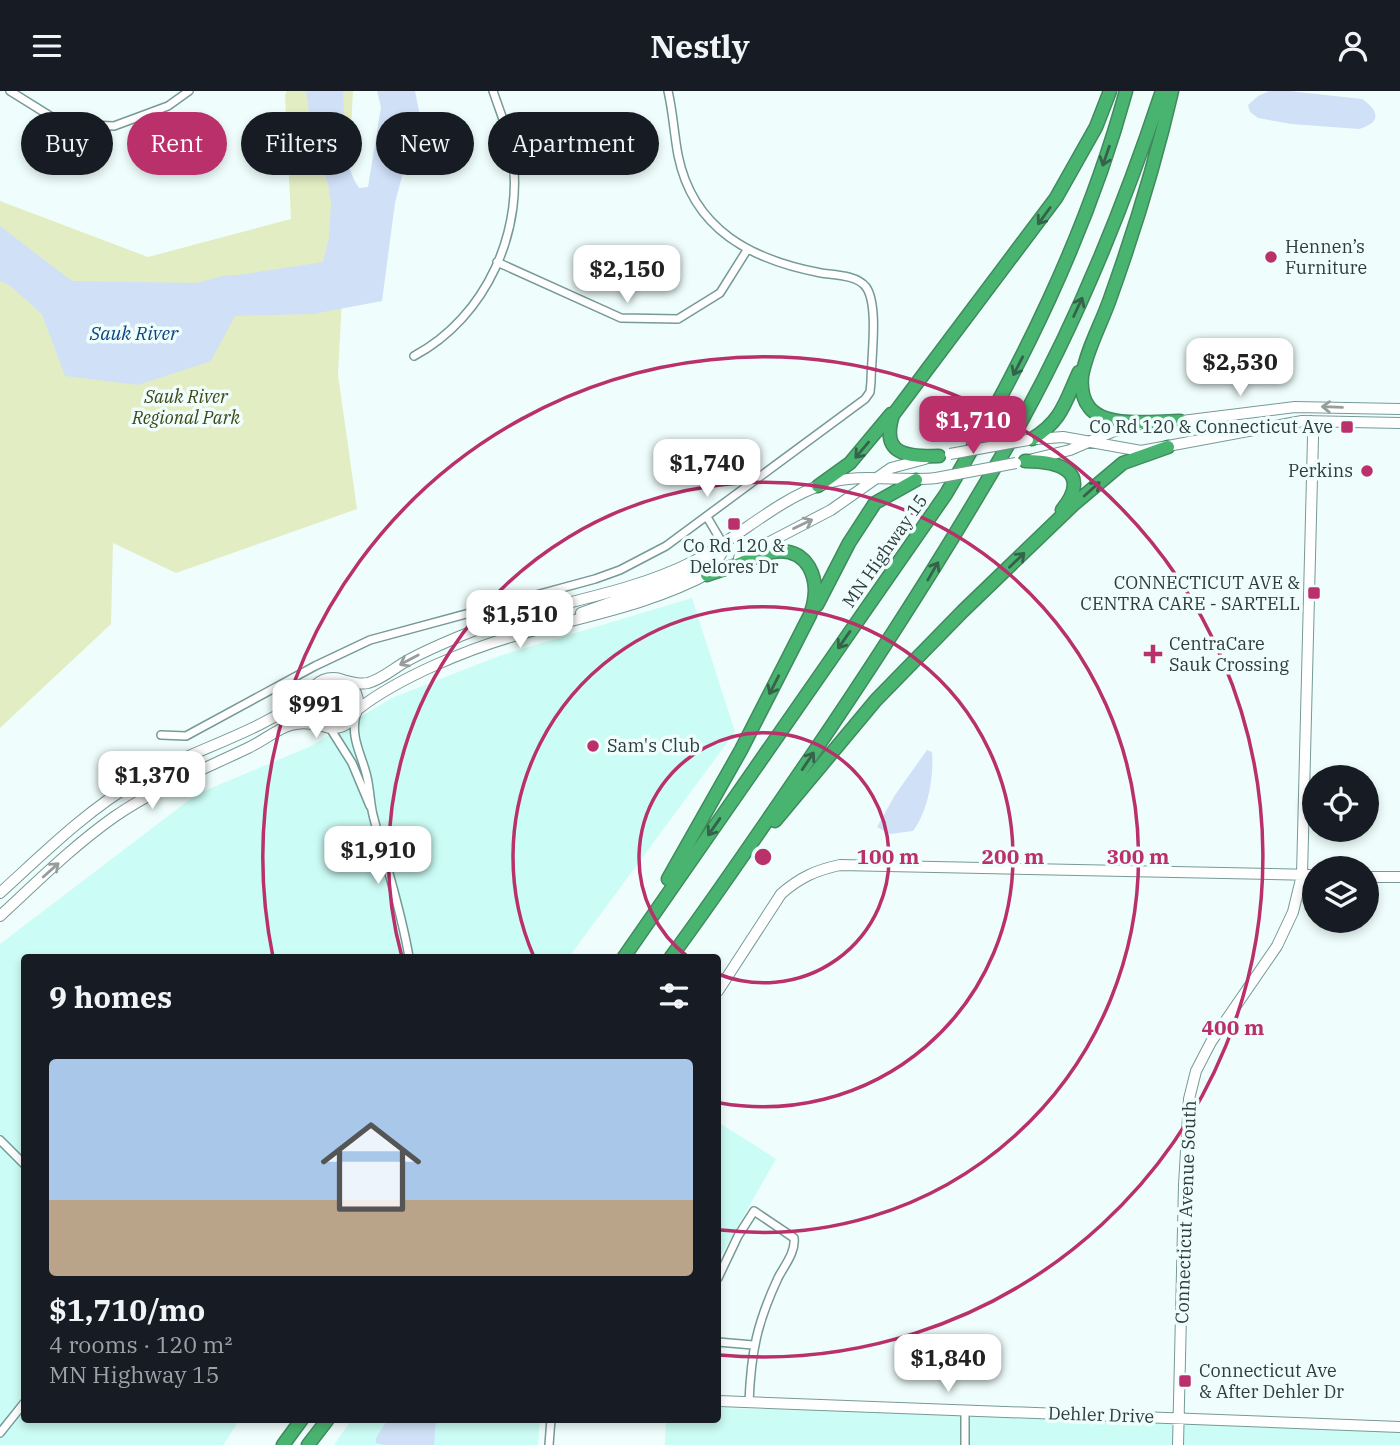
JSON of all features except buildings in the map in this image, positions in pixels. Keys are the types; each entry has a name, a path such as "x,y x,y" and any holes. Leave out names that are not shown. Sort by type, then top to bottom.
{"highway":[{"path":"818,486 850,463 898,406 1056,198 1096,127 1110,91"},
{"name":"MN Highway 15","path":"627,952 946,494 991,418 1031,341 1077,238 1126,91"},
{"path":"673,954 893,635 1009,444 1087,287 1125,195 1162,91"},
{"path":"1030,440 1052,425 1059,416 1111,297 1163,130 1171,91"},
{"path":"1089,350 1082,375 1082,391 1086,403 1098,415 1127,422 1180,421"},
{"path":"898,406 889,434 892,445 909,456 944,455"},
{"path":"710,903 876,700 963,611 1042,535 1123,463 1168,447"},
{"path":"1021,462 1053,462 1067,469 1071,477 1072,489 1068,502 1042,535"},
{"path":"790,652 849,543 869,512 885,496 916,480"},
{"path":"627,952 715,800 810,615 816,593 813,576 800,557 784,551 766,552 707,575"},
{"path":"283,1445 299,1423"},
{"path":"308,1445 325,1423"}],"street":[{"path":"10,91 63,124 114,126 168,106 189,91"},
{"path":"414,356 434,345 468,313 485,289 497,262 511,217 514,183 511,148 493,91"},
{"path":"161,735 186,736 315,666 370,641 620,570 666,546 707,517 855,407 870,392 872,305 871,296 862,282 780,264 747,250 710,221 691,191 678,156 668,91"},
{"path":"497,262 621,319 678,319 720,293 747,250"},
{"path":"0,893 85,817 113,796 167,766 283,713 327,678 355,684 376,680 407,661 474,631 522,614 647,580 690,563 797,496 818,486 837,480 936,478 1021,462 1070,450 1132,426 1304,407 1400,409"},
{"path":"0,915 85,839 130,806 180,778 251,747 290,724 308,722 326,727 345,726 356,712 399,682 480,648 646,600 707,575 831,510 891,468 944,455 1054,437 1129,450 1168,447 1311,421 1400,423"},
{"name":"Connecticut Avenue South","path":"1302,856 1313,437 1311,421"},
{"path":"545,628 607,602 688,575 718,559 723,551 723,544 707,517"},
{"path":"342,680 354,689 358,703 352,728 367,778 372,810 408,954"},
{"path":"309,694 308,708 315,721 326,727 352,763 372,810"},
{"path":"721,986 781,894 810,873 840,865 1302,875"},
{"name":"Connecticut Avenue South","path":"1178,1445 1185,1140 1189,1099 1196,1071 1211,1042 1277,946 1293,912 1302,875"},
{"path":"1379,877 1400,877"},
{"path":"0,1140 21,1161"},
{"path":"721,1272 754,1210 794,1238 753,1345 749,1402"},
{"path":"721,1342 753,1345"},
{"name":"Dehler Drive","path":"721,1401 1400,1427"},
{"path":"0,1433 21,1407"},
{"path":"965,1411 965,1445"},
{"path":"549,1445 551,1423"}],"shaded area":[{"path":"692,598 735,732 571,954 21,954 21,1423 237,1423 223,1445 0,1445 0,944 197,794 309,747 392,698 499,656"},
{"path":"721,1124 776,1159 721,1256"},
{"path":"721,1408 1173,1418 1172,1445 665,1445 666,1423 721,1423"},
{"path":"1182,1421 1400,1430 1400,1445 1182,1445"},
{"path":"349,1423 540,1423 538,1445 334,1445"}],"green space":[{"name":"Sauk River Regional Park","path":"287,91 353,91 352,112 286,112"},
{"name":"Sauk River Regional Park","path":"289,175 349,175 338,375 357,509 176,573 113,543 111,624 0,728 0,201 148,257 291,219"}],"water":[{"name":"Sauk River","path":"306,91 343,91 344,112 309,112"},
{"name":"Sauk River","path":"377,91 415,91 419,111 380,112"},
{"path":"1269,91 1362,99 1376,116 1371,123 1359,129 1291,124 1258,118 1250,112 1248,105"},
{"name":"Sauk River","path":"376,138 376,175 402,175 395,203 382,301 313,314 235,316 211,361 138,385 65,376 42,314 9,285 0,281 0,226 72,281 196,283 227,275 323,262 329,237 331,202 325,175 352,175 359,188 368,187"},
{"path":"927,750 932,752 931,783 923,814 913,831 890,834 877,827 895,795"},
{"path":"385,1423 436,1423 434,1445 385,1445 376,1443 376,1438"}],"place":[{"name":"Hennen’s Furniture","path":"1271,257"},
{"name":"Co Rd 120 & Connecticut Ave","path":"1347,427"},
{"name":"Perkins","path":"1367,471"},
{"name":"Co Rd 120 & Delores Dr","path":"734,524"},
{"name":"CONNECTICUT AVE & CENTRA CARE - SARTELL","path":"1314,593"},
{"name":"CentraCare Sauk Crossing","path":"1153,654"},
{"name":"Sam's Club","path":"593,746"},
{"name":"Connecticut Ave & After Dehler Dr","path":"1185,1381"}]}
